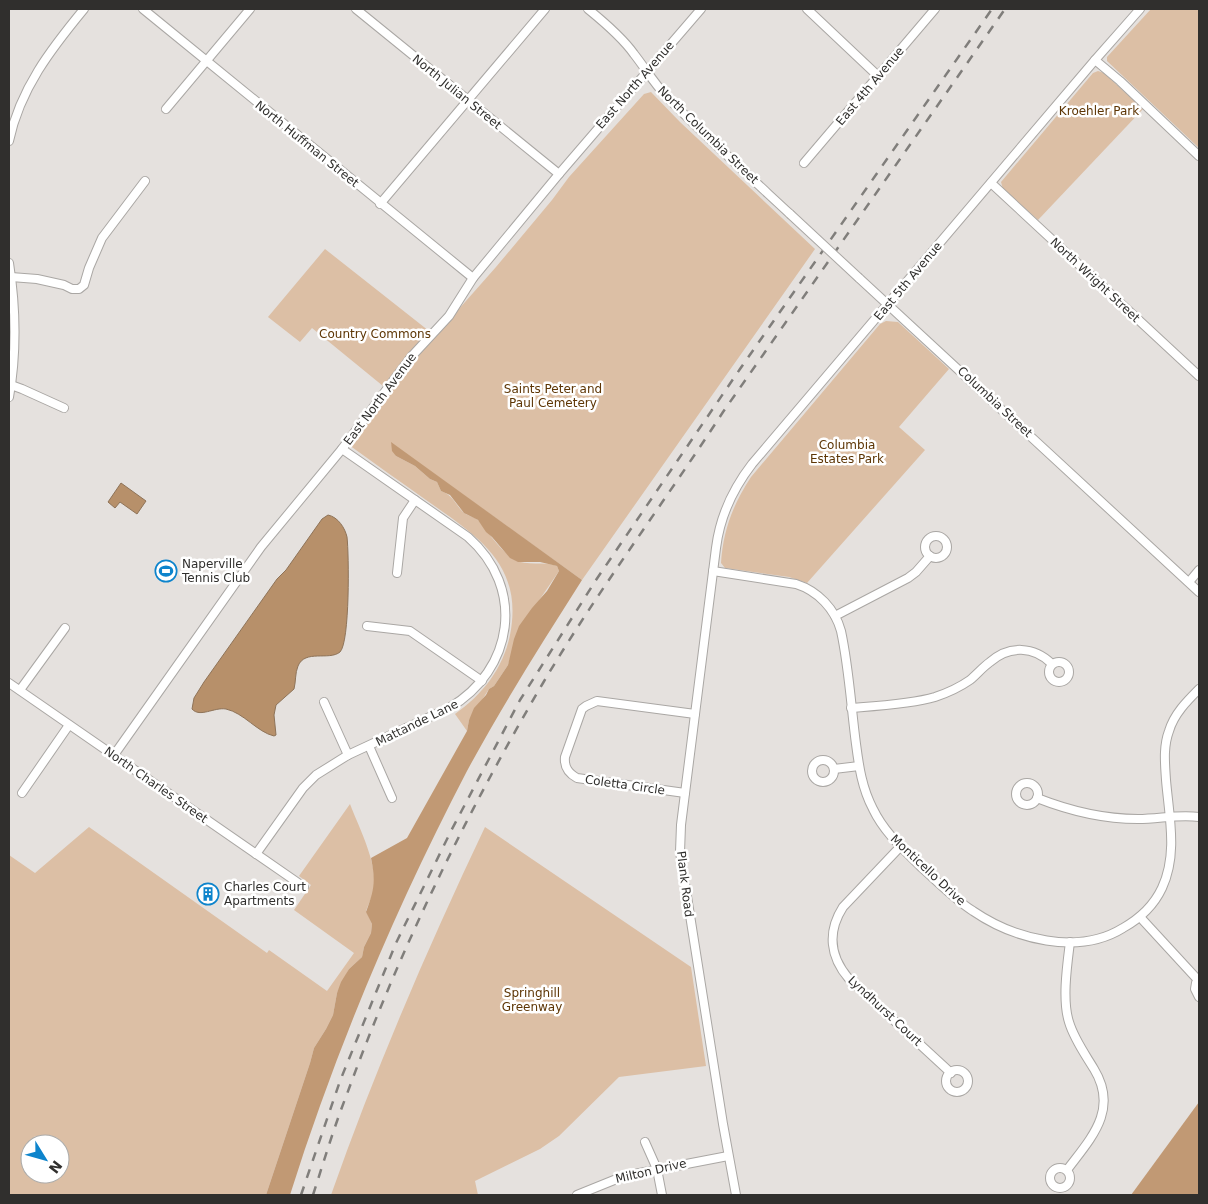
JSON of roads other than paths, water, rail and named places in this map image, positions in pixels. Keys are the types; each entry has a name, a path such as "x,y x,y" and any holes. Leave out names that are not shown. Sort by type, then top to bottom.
{"street":[{"path":"9,141 24,96 42,62 84,9"},
{"name":"North Huffman Street","path":"143,9 473,278"},
{"path":"166,109 250,9"},
{"name":"North Julian Street","path":"356,9 559,174"},
{"path":"380,204 545,9"},
{"name":"North Columbia Street","path":"588,9 605,23 633,52 646,72 665,95 790,214"},
{"name":"East North Avenue","path":"114,756 261,547 342,449 412,357 449,316 473,278 559,174 701,9"},
{"path":"807,9 878,76"},
{"name":"East 4th Avenue","path":"804,163 935,9"},
{"name":"East 5th Avenue","path":"713,572 717,536 728,503 736,487 752,464 1140,9"},
{"path":"1095,60 1120,81 1199,156"},
{"path":"11,277 37,278 79,289 84,285 102,238 145,181"},
{"name":"North Wright Street","path":"991,183 1199,376"},
{"name":"Columbia Street","path":"790,214 1199,592"},
{"path":"9,263 16,324 9,397"},
{"path":"11,386 64,408"},
{"name":"Mattande Lane","path":"256,854 303,788 316,775 348,755 449,708 464,699 482,682 495,659 504,630 506,608 502,584 489,559 477,545 342,449"},
{"path":"397,573 403,518 415,500"},
{"path":"835,616 908,578 930,556"},
{"path":"1189,582 1199,570"},
{"name":"Monticello Drive","path":"713,572 789,582 802,586 820,597 835,616 843,640 859,766 872,809 900,847 953,897 980,916 1022,934 1058,942 1087,942 1107,936 1126,927 1140,917 1151,905 1162,889 1169,869 1172,845 1165,764 1167,737 1177,714 1199,689"},
{"name":"Plank Road","path":"713,572 680,839 681,864 736,1195"},
{"path":"367,626 410,631 482,682"},
{"path":"20,690 65,628"},
{"path":"851,708 935,696 962,685 991,660 1013,650 1036,652 1052,664"},
{"name":"North Charles Street","path":"9,682 304,887"},
{"name":"Coletta Circle","path":"685,793 577,778 572,775 564,763 582,709 591,703 597,701 695,714"},
{"path":"324,702 348,755"},
{"path":"22,793 69,725"},
{"path":"368,746 392,798"},
{"path":"834,769 859,766"},
{"path":"1037,798 1064,808 1097,816 1139,819 1199,817"},
{"name":"Lyndhurst Court","path":"900,847 843,907 838,915 832,932 834,953 838,964 849,979 951,1073"},
{"path":"1140,917 1199,980 1195,989 1199,997"},
{"path":"1067,1170 1096,1131 1102,1116 1104,1100 1100,1079 1074,1036 1068,1019 1066,997 1070,942"},
{"path":"645,1142 657,1169 662,1195"},
{"name":"Milton Drive","path":"577,1195 624,1176 728,1156"}],"railway":[{"path":"301,1195 340,1081 396,943 451,831 520,700 596,580 740,369 992,9"},
{"path":"313,1195 338,1119 367,1041 412,936 487,782 543,683 586,614 723,412 1005,9"}],"place":[{"name":"Naperville Tennis Club","path":"166,571"},
{"name":"Charles Court Apartments","path":"208,894"}],"park label":[{"name":"Kroehler Park","path":"1099,111"},
{"name":"Country Commons","path":"375,334"},
{"name":"Saints Peter and Paul Cemetery","path":"553,396"},
{"name":"Columbia Estates Park","path":"847,452"},
{"name":"Springhill Greenway","path":"532,1000"}]}
